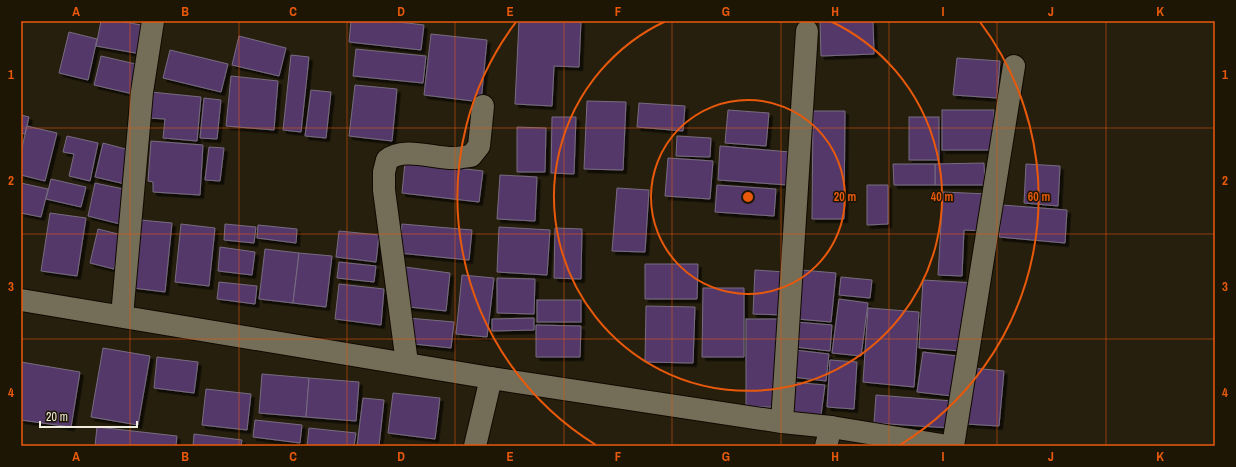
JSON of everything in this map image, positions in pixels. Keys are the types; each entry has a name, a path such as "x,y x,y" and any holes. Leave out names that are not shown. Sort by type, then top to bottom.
{"street":[{"path":"122,316 142,92 153,21"},
{"path":"782,422 807,31"},
{"path":"953,446 1014,66"},
{"path":"407,363 384,190 384,172 387,160 396,155 408,154 454,158 471,156 479,146 483,106"},
{"path":"21,300 491,378 782,422 829,437 948,446"},
{"path":"475,446 491,378"}],"building":[{"path":"101,21 120,21 146,26 141,54 96,46"},
{"path":"351,21 390,21 424,25 421,50 349,42"},
{"path":"519,21 581,21 579,67 554,66 552,106 515,104"},
{"path":"820,21 873,21 874,54 821,56"},
{"path":"69,32 97,39 88,80 59,73"},
{"path":"431,34 487,40 481,102 424,95"},
{"path":"239,36 286,48 279,76 232,65"},
{"path":"356,49 426,56 423,83 353,76"},
{"path":"170,50 228,64 221,92 163,78"},
{"path":"291,55 309,57 301,132 283,130"},
{"path":"101,56 140,65 133,94 94,85"},
{"path":"957,58 1000,61 997,98 953,95"},
{"path":"231,76 278,81 274,130 226,126"},
{"path":"355,85 397,89 392,141 349,136"},
{"path":"311,90 331,92 326,138 305,136"},
{"path":"151,92 201,97 197,141 163,138 165,119 148,118"},
{"path":"204,98 221,100 217,139 200,138"},
{"path":"587,101 626,102 623,170 584,169"},
{"path":"639,103 685,106 683,131 637,127"},
{"path":"728,110 769,113 766,146 725,143"},
{"path":"942,110 994,110 994,150 942,150"},
{"path":"813,111 845,111 844,219 812,219"},
{"path":"21,115 29,117 25,134 21,133"},
{"path":"552,117 576,117 574,174 551,173"},
{"path":"909,117 939,117 939,160 909,160"},
{"path":"27,126 57,133 45,181 21,175 21,152"},
{"path":"517,127 546,128 545,172 517,172"},
{"path":"67,136 98,143 90,181 69,176 74,154 63,152"},
{"path":"677,136 711,138 710,157 676,156"},
{"path":"151,141 203,145 200,195 153,192 153,182 148,181"},
{"path":"103,143 133,151 125,184 95,177"},
{"path":"720,146 790,152 788,185 718,180"},
{"path":"209,147 224,148 220,181 205,180"},
{"path":"668,158 713,161 710,199 665,196"},
{"path":"405,162 483,171 479,202 402,193"},
{"path":"984,163 985,185 935,185 935,164"},
{"path":"893,164 935,164 935,185 894,185"},
{"path":"1026,164 1060,166 1058,206 1024,203"},
{"path":"500,175 537,177 535,221 497,219"},
{"path":"51,179 86,187 81,207 46,199"},
{"path":"21,183 48,189 41,217 21,213"},
{"path":"95,183 128,190 120,224 88,216"},
{"path":"717,185 776,189 774,216 715,212"},
{"path":"867,185 888,185 888,224 867,225"},
{"path":"617,188 649,190 645,252 612,251"},
{"path":"943,192 988,194 986,231 964,230 962,276 938,275"},
{"path":"1002,205 1067,210 1065,243 999,237"},
{"path":"50,213 86,218 77,276 41,271"},
{"path":"141,220 172,223 165,292 133,288"},
{"path":"181,224 215,228 209,286 175,282"},
{"path":"225,224 256,227 254,243 224,240"},
{"path":"402,224 472,230 469,260 399,253"},
{"path":"258,225 297,229 296,243 257,238"},
{"path":"499,227 550,230 547,275 497,272"},
{"path":"555,228 582,229 581,279 554,278"},
{"path":"98,229 122,235 114,269 90,263"},
{"path":"339,231 379,235 376,262 336,257"},
{"path":"220,247 255,252 252,275 218,271"},
{"path":"265,249 299,253 293,303 259,299"},
{"path":"299,253 332,256 326,307 293,303"},
{"path":"339,262 376,266 374,282 337,278"},
{"path":"645,264 698,264 697,299 645,299"},
{"path":"405,267 450,273 446,311 400,306"},
{"path":"755,270 786,272 785,315 753,314"},
{"path":"802,270 836,273 831,322 797,319"},
{"path":"462,275 494,278 487,337 456,334"},
{"path":"841,277 872,280 870,298 839,295"},
{"path":"497,278 535,279 534,314 497,313"},
{"path":"923,280 976,283 961,351 919,348"},
{"path":"219,282 257,286 255,304 217,299"},
{"path":"339,284 384,289 381,325 335,319"},
{"path":"703,288 744,288 744,357 702,357"},
{"path":"839,299 868,303 861,356 832,353"},
{"path":"537,300 581,300 581,322 537,322"},
{"path":"646,306 695,307 693,363 645,362"},
{"path":"868,308 919,312 914,387 863,382"},
{"path":"408,318 454,322 451,348 405,343"},
{"path":"534,318 534,330 492,331 492,319"},
{"path":"746,319 780,319 780,407 746,407"},
{"path":"796,322 832,325 830,351 794,347"},
{"path":"536,325 581,326 580,357 536,357"},
{"path":"103,348 150,356 138,425 91,417"},
{"path":"795,350 829,354 826,381 792,377"},
{"path":"923,352 957,356 952,396 917,392"},
{"path":"157,357 198,362 194,393 154,388"},
{"path":"830,360 857,362 854,409 827,407"},
{"path":"21,362 80,372 71,427 21,420"},
{"path":"972,368 1004,371 999,426 966,424"},
{"path":"262,374 309,378 306,417 259,413"},
{"path":"309,378 359,382 356,421 306,417"},
{"path":"791,382 825,385 821,415 787,411"},
{"path":"206,389 251,394 247,430 202,425"},
{"path":"393,393 440,398 435,439 388,433"},
{"path":"876,395 952,401 950,428 874,423"},
{"path":"363,398 384,400 379,446 357,446"},
{"path":"255,420 302,425 300,443 253,437"},
{"path":"97,427 177,436 176,446 95,446"},
{"path":"309,428 356,433 354,446 307,446"},
{"path":"194,434 242,440 241,446 193,446"}]}
